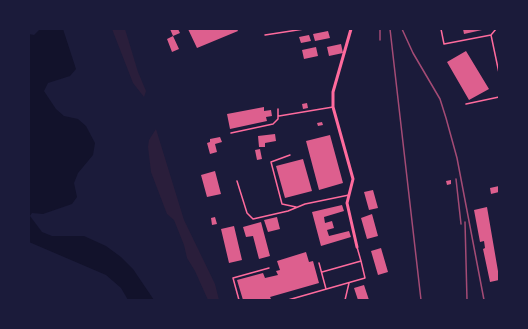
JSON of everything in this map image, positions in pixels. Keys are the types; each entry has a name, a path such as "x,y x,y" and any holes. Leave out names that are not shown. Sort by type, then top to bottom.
{"street":[{"path":"351,29 335,86 334,107 353,179 347,203 357,247"}],"lane":[{"path":"266,35 304,29"},
{"path":"441,29 444,44 491,35 496,29"},
{"path":"491,35 499,73"},
{"path":"466,104 499,97"},
{"path":"231,132 273,124 279,116 334,107"},
{"path":"278,109 279,116"},
{"path":"290,155 271,162 282,204 296,207"},
{"path":"237,181 247,213 253,219 288,211 296,207 349,195"},
{"path":"288,300 365,278 357,247"},
{"path":"322,272 361,261"},
{"path":"319,263 326,289"},
{"path":"239,300 233,278 269,268"},
{"path":"345,300 350,283"}],"shaded area":[{"path":"40,29 63,29 76,69 70,76 48,83 44,91 56,109 64,116 78,119 86,126 95,143 93,155 78,173 74,183 77,197 72,204 43,214 32,213 30,216 42,232 52,236 84,236 106,246 121,257 133,269 154,300 128,300 121,288 106,275 29,242 29,34 34,35"},
{"path":"112,29 125,29 138,72 146,91 144,97 133,83"},
{"path":"156,129 184,220 215,284 219,300 208,300 195,271 187,258 184,245 174,220 167,214 151,172 148,147 149,140"}],"building":[{"path":"170,29 178,29 180,33 173,36"},
{"path":"188,29 237,29 238,31 197,48"},
{"path":"463,29 481,29 482,30 464,34"},
{"path":"328,31 330,38 315,41 313,34"},
{"path":"309,35 311,41 301,43 299,37"},
{"path":"173,36 179,49 172,52 167,39"},
{"path":"341,44 343,53 329,56 327,47"},
{"path":"316,47 318,56 304,59 302,50"},
{"path":"466,51 489,89 469,100 447,62"},
{"path":"307,103 308,108 303,109 302,104"},
{"path":"264,107 264,111 271,110 272,116 266,117 267,121 230,129 227,114"},
{"path":"322,122 323,125 318,126 317,123"},
{"path":"275,134 276,141 265,143 265,147 259,147 258,136"},
{"path":"330,135 343,183 319,190 306,141"},
{"path":"220,137 222,142 215,144 217,152 210,154 207,143 210,142 210,139"},
{"path":"260,149 262,159 257,160 255,150"},
{"path":"303,159 312,191 285,198 276,166"},
{"path":"215,171 221,194 207,197 201,175"},
{"path":"451,180 451,184 447,185 446,181"},
{"path":"499,186 499,192 491,194 490,188"},
{"path":"373,190 378,208 369,210 364,192"},
{"path":"342,205 344,211 324,217 325,223 332,221 334,228 327,230 329,236 349,231 351,237 321,246 312,212"},
{"path":"487,207 499,277 499,280 490,282 483,249 485,248 484,241 480,242 474,210"},
{"path":"372,214 378,236 367,239 361,218"},
{"path":"215,217 217,224 212,225 211,218"},
{"path":"277,217 280,229 268,232 264,220"},
{"path":"261,222 270,256 259,259 253,236 246,237 243,227"},
{"path":"234,226 242,260 229,263 221,229"},
{"path":"381,248 388,272 378,275 371,251"},
{"path":"306,252 309,262 313,261 319,283 270,297 271,299 268,300 243,300 237,280 263,273 265,278 278,275 276,271 280,270 277,261"},
{"path":"364,285 369,300 358,300 354,288"}],"railway":[{"path":"380,29 380,40"},
{"path":"390,29 421,300"},
{"path":"402,29 413,53 440,99 446,118 457,158 484,300"},
{"path":"456,179 461,224"},
{"path":"465,222 467,300"}]}
